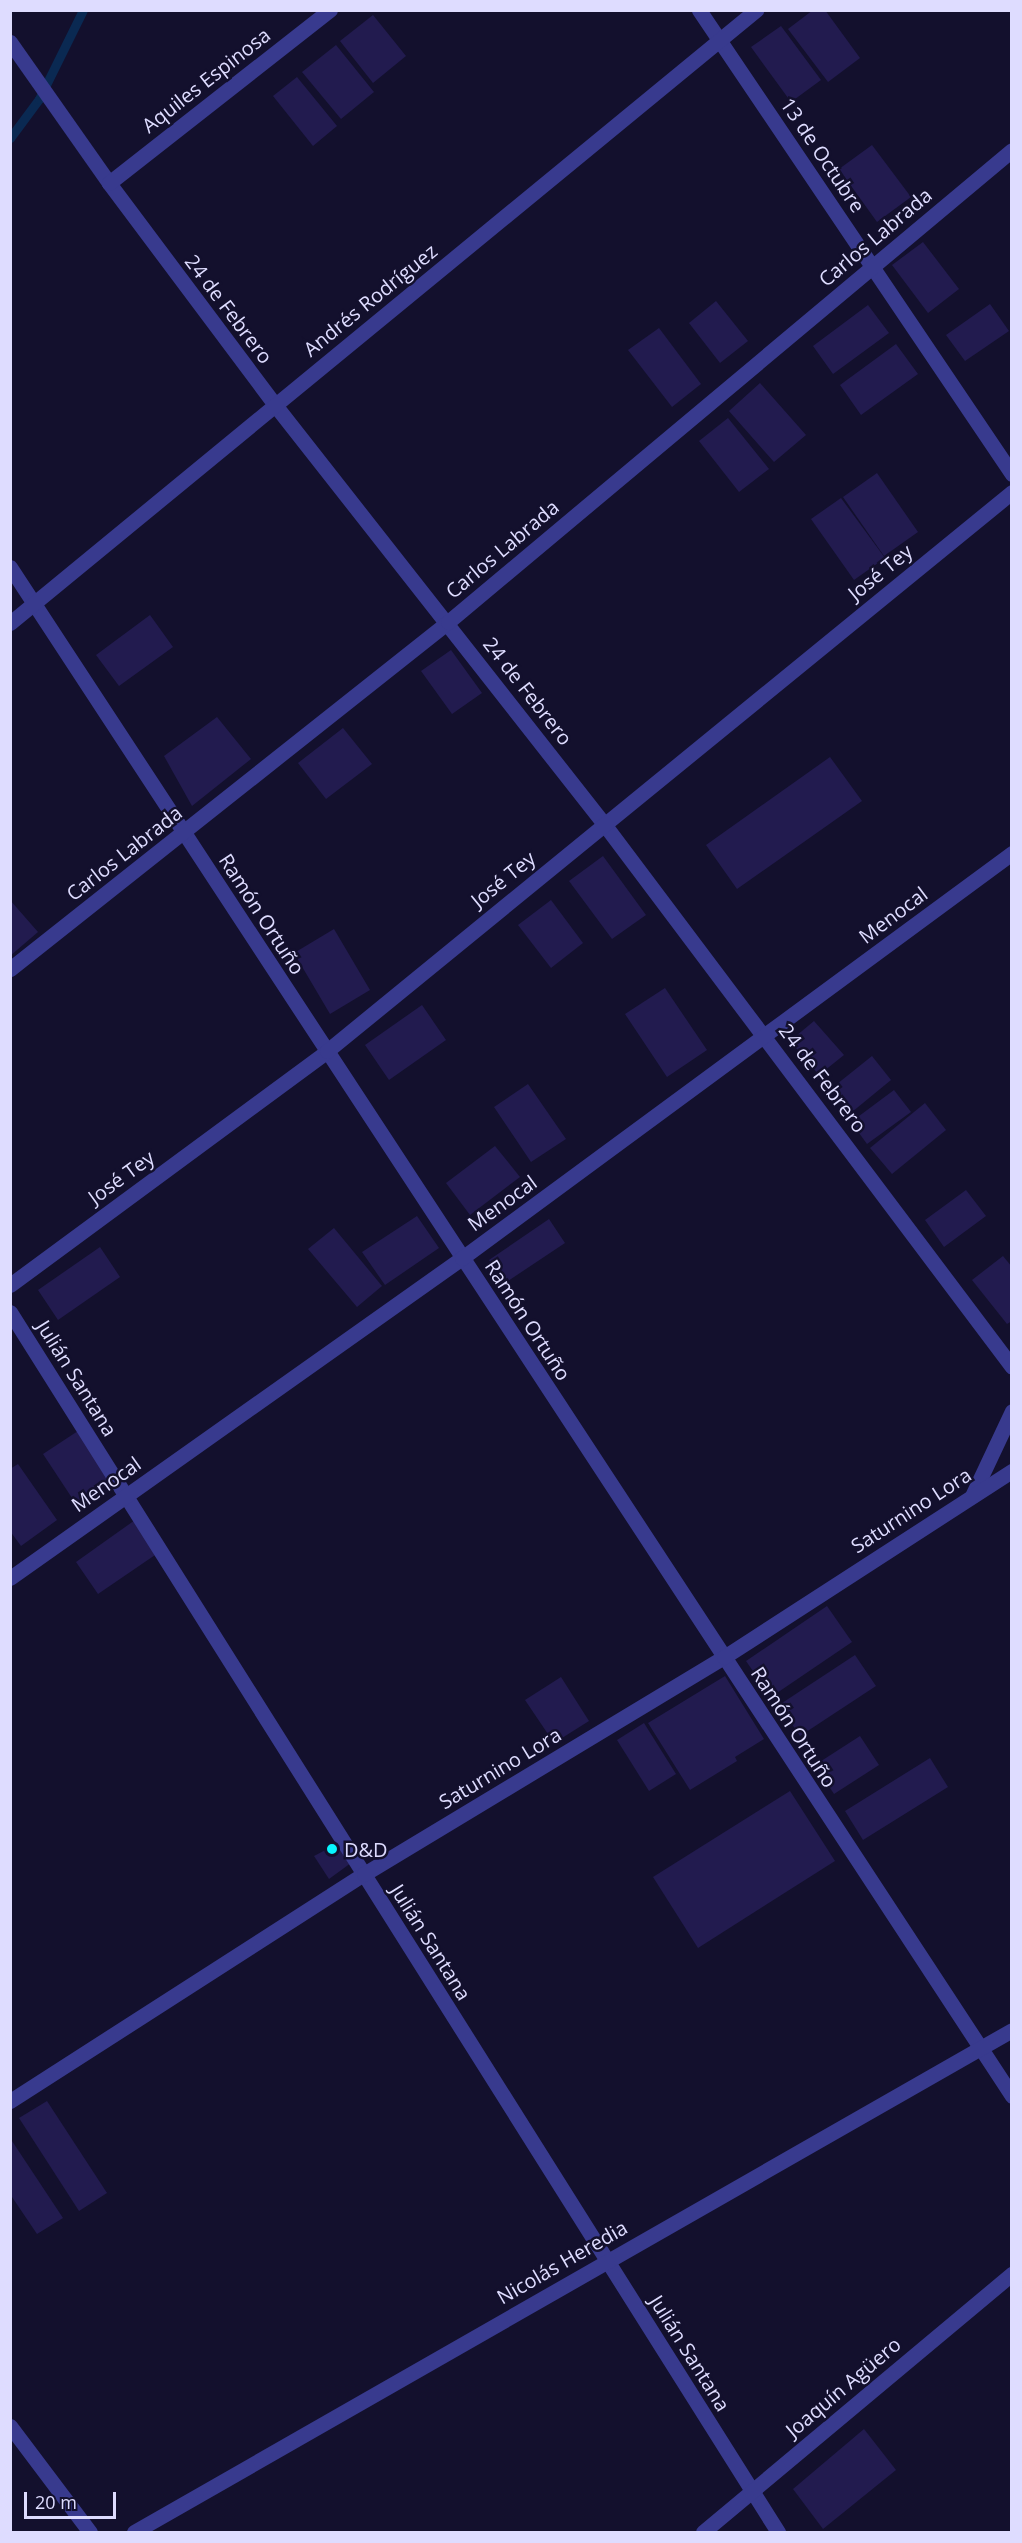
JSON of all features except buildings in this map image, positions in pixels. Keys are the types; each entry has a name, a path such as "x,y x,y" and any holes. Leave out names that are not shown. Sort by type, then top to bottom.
{"street":[{"name":"Aquiles Espinosa","path":"109,183 330,10"},
{"name":"13 de Octubre","path":"699,10 1011,474"},
{"name":"Andrés Rodríguez","path":"10,623 756,10"},
{"name":"24 de Febrero","path":"14,46 109,183 275,405 604,824 766,1037 1011,1367"},
{"name":"Carlos Labrada","path":"10,969 447,622 1011,150"},
{"name":"José Tey","path":"10,1285 327,1051 1011,492"},
{"name":"Ramón Ortuño","path":"10,567 1011,2096"},
{"name":"Menocal","path":"10,1578 462,1258 766,1037 1011,853"},
{"name":"Julián Santana","path":"10,1312 778,2532"},
{"path":"972,1496 1011,1411"},
{"name":"Saturnino Lora","path":"10,2101 364,1875 724,1657 1011,1471"},
{"name":"Nicolás Heredia","path":"134,2532 1011,2030"},
{"name":"Joaquín Agüero","path":"702,2532 1011,2274"},
{"path":"10,2426 90,2532"}],"waterway":[{"path":"10,138 39,99 83,10"}],"place":[{"name":"D&D","path":"332,1849"}]}
